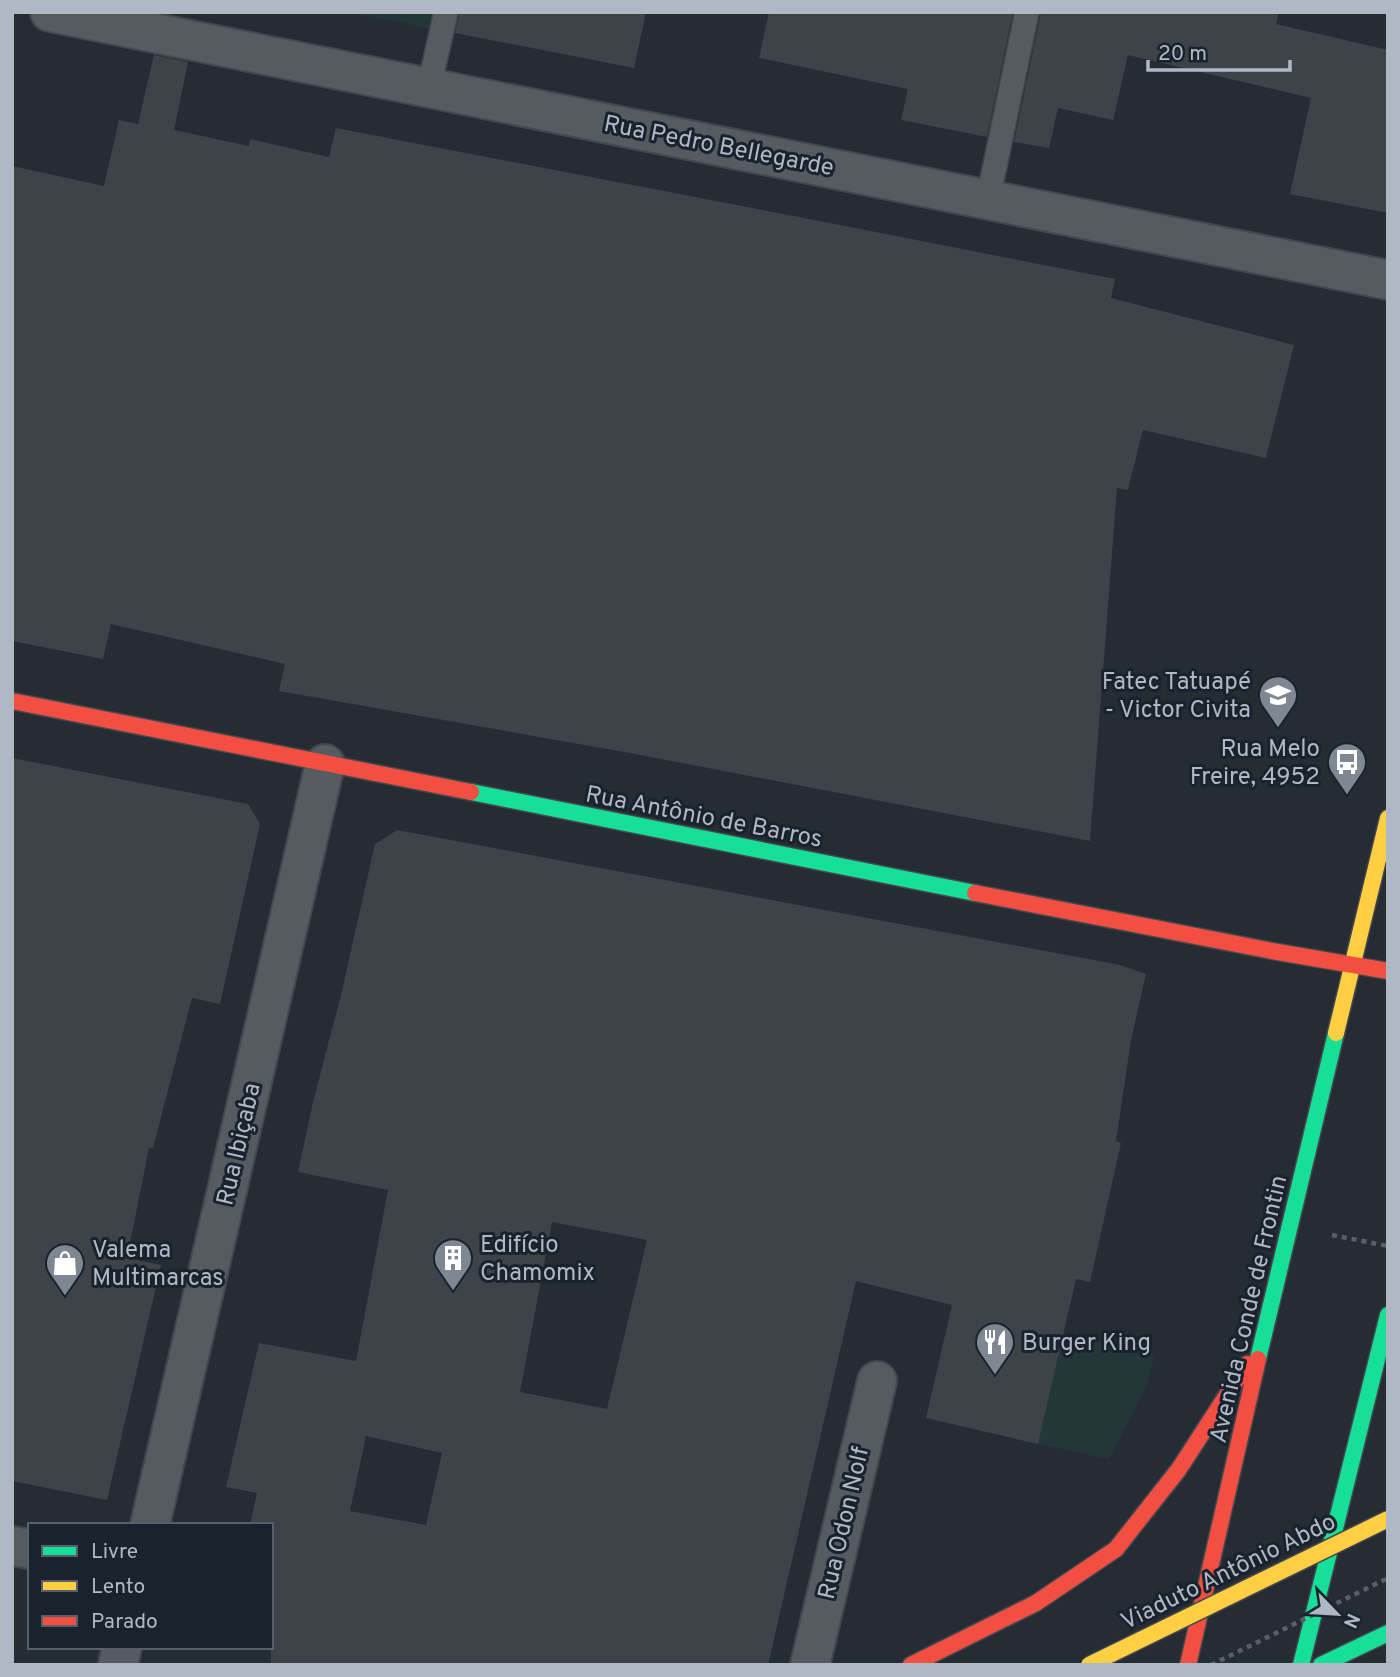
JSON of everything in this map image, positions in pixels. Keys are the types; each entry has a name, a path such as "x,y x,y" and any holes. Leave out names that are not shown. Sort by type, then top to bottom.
{"main road":[{"name":"Rua Antônio de Barros","path":"12,701 1272,951 1388,971"},
{"name":"Avenida Conde de Frontin","path":"1188,1665 1262,1341 1388,818"},
{"path":"1301,1665 1388,1315"},
{"path":"911,1665 1036,1603 1116,1549 1179,1469 1262,1341"},
{"name":"Viaduto Antônio Abdo","path":"1089,1665 1388,1519"},
{"path":"1321,1665 1388,1633"}],"street":[{"name":"Rua Pedro Bellegarde","path":"50,12 1388,279"},
{"name":"Rua Ibiçaba","path":"150,1523 325,764"},
{"name":"Rua Odon Nolf","path":"810,1665 877,1381"}],"lane":[{"path":"429,87 446,12"},
{"path":"988,199 1027,12"}],"path":[{"path":"1290,1227 1388,1246"},
{"path":"1211,1665 1388,1578"}],"shaded area":[{"path":"348,12 436,12 433,29"},
{"path":"1063,1334 1155,1355 1145,1390 1109,1459 1038,1444"}],"building":[{"path":"460,12 646,12 634,68 455,33"},
{"path":"769,12 1013,12 987,137 901,120 908,89 759,58"},
{"path":"1041,12 1279,12 1276,24 1388,50 1388,213 1290,194 1311,98 1128,55 1113,120 1058,108 1049,148 1014,142"},
{"path":"154,55 188,62 174,130 249,146 250,139 329,157 336,128 1115,279 1111,298 1294,345 1266,458 1143,430 1128,490 1117,488 1090,841 630,753 279,691 285,664 111,624 103,659 12,641 12,166 104,186 119,120 138,124"},
{"path":"12,758 248,804 260,824 220,1004 192,998 153,1148 149,1148 127,1258 161,1265 107,1500 12,1481"},
{"path":"397,830 1120,965 1146,974 1131,1040 1116,1141 1121,1143 1090,1282 1076,1279 1038,1444 926,1418 952,1305 856,1281 768,1665 271,1665 273,1523 250,1523 257,1493 226,1487 259,1343 356,1361 388,1190 298,1172 375,844","holes":["552,1222 647,1240 607,1409 520,1392","366,1436 442,1453 426,1525 350,1511"]}],"traffic: fast":[{"path":"471,792 975,893"},
{"path":"1258,1359 1336,1033"},
{"path":"1301,1665 1388,1315"},
{"path":"1321,1665 1388,1633"}],"traffic: slow":[{"path":"1336,1033 1388,818"},
{"path":"1089,1665 1388,1519"}],"traffic: jam":[{"path":"12,701 471,792"},
{"path":"975,893 1388,971"},
{"path":"1188,1665 1258,1359"},
{"path":"911,1665 1036,1603 1116,1549 1179,1469 1247,1364"}],"place":[{"name":"Fatec Tatuapé - Victor Civita","path":"1278,729"},
{"name":"Rua Melo Freire, 4952","path":"1347,796"},
{"name":"Edifício Chamomix","path":"453,1292"},
{"name":"Valema Multimarcas","path":"65,1297"},
{"name":"Burger King","path":"995,1376"}]}
